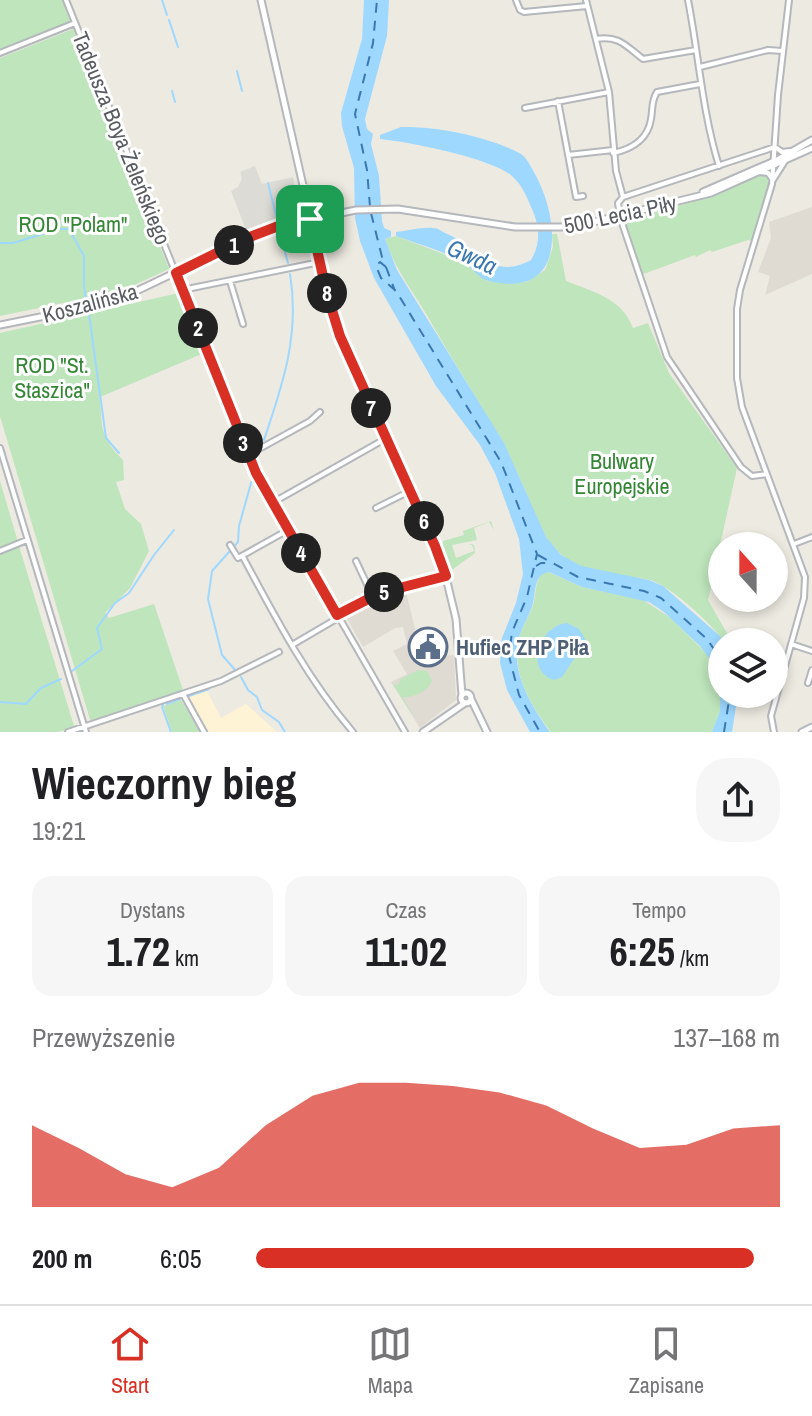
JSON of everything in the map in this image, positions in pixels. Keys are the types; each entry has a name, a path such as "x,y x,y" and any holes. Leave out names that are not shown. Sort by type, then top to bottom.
{"street":[{"name":"Tadeusza Boya Żeleńskiego","path":"66,0 248,455 272,503 405,732"},
{"path":"261,0 320,262 340,336 446,576 456,619 465,699 475,707 487,732"},
{"path":"516,0 517,6 524,12 587,3 609,92 613,151 623,197"},
{"path":"688,0 700,67 700,84 719,166"},
{"path":"774,732 771,716 806,586 804,568 748,428 740,400 736,331 740,289 773,180 789,0"},
{"path":"0,53 75,23"},
{"path":"596,39 610,37 622,41 643,59 697,50"},
{"path":"700,67 768,50 783,51"},
{"path":"568,155 631,147 644,136 651,122 653,98 657,92 700,84"},
{"path":"525,108 609,92"},
{"path":"558,101 576,197 583,196"},
{"name":"500 Lecia Piły","path":"310,219 398,209 530,228 560,228 620,217 723,189 759,172 812,140"},
{"path":"775,147 784,153 799,148"},
{"path":"767,474 755,477 743,470 671,364 618,205 623,197 775,147"},
{"name":"500 Lecia Piły","path":"691,198 812,148"},
{"path":"773,180 787,159"},
{"path":"759,172 768,173 773,180"},
{"path":"284,225 300,214 304,192"},
{"name":"Koszalińska","path":"0,325 113,300 247,238 310,219"},
{"path":"182,290 320,262"},
{"path":"230,281 243,324"},
{"path":"248,455 303,425 320,412"},
{"path":"272,503 385,439"},
{"path":"0,448 85,730"},
{"path":"376,508 410,491"},
{"path":"230,545 238,558 243,557 288,530"},
{"path":"794,544 812,537"},
{"path":"0,551 27,540"},
{"path":"243,557 292,645 336,712 353,732"},
{"path":"356,561 373,596"},
{"path":"285,648 373,596 446,576"},
{"path":"791,644 812,651"},
{"path":"68,732 85,730 242,672 279,652"},
{"path":"808,683 812,670"},
{"path":"183,694 204,732"},
{"path":"423,732 438,724 465,699"},
{"path":"802,732 812,727"}],"shaded area":[{"path":"255,166 262,184 293,177 299,206 293,214 246,230 231,191 238,187 242,178 240,172"},
{"path":"812,207 812,274 765,295 770,276 758,272 771,238 769,222"},
{"path":"405,588 422,657 454,655 456,700 420,728 391,682 407,674 393,651 407,644 403,627 395,628 363,647 345,615 380,595"},
{"path":"207,691 221,718 246,704 277,732 209,732 188,697"}],"green space":[{"path":"0,0 62,0 70,21 0,50"},
{"name":"ROD \"Polam\"","path":"73,29 169,269 121,291 0,316 0,58"},
{"path":"758,174 766,175 770,182 753,241 710,250 641,275 625,228 627,220 714,196"},
{"name":"Bulwary Europejskie","path":"552,234 557,234 566,281 614,303 633,328 648,323 669,373 737,468 723,532 708,532 708,612 715,612 724,628 712,628 690,606 659,584 583,567 555,549 539,525 503,446 401,273 385,239 396,236 441,253 466,264 487,281 526,282 545,270 553,247"},
{"name":"ROD \"St. Staszica\"","path":"179,293 204,353 100,397 104,432 123,460 124,480 116,482 125,509 141,524 149,551 130,588 105,613 109,618 154,604 183,690 91,723 0,416 0,333"},
{"path":"0,481 18,542 0,549"},
{"path":"491,521 494,530 489,522 474,528 477,540 452,545 456,558 474,551 471,544 474,545 475,553 449,572 442,550 443,541 464,535 463,531"},
{"path":"19,546 73,729 0,732 0,553"},
{"path":"546,571 582,587 643,600 671,618 708,657 708,708 720,708 712,732 551,732 524,689 517,652 542,574"},
{"path":"418,670 427,671 432,680 420,693 403,697 415,719 392,683 397,686 401,679"},
{"path":"181,700 200,732 172,732 163,706"}],"water":[{"path":"364,0 389,0 387,36 365,119 367,129 373,134 371,144 379,176 382,221 384,228 391,231 391,237 385,239 397,270 504,443 546,537 561,555 581,566 649,580 663,586 711,628 708,628 708,657 664,612 649,602 582,587 549,572 544,573 538,579 533,603 520,634 517,663 524,688 550,732 530,732 507,690 500,663 502,638 523,574 519,539 495,473 480,445 436,386 374,278 360,241 355,218 354,168 341,113 362,39"},
{"name":"Gwda","path":"401,127 479,138 509,148 525,158 543,192 552,233 551,252 544,267 533,279 514,284 485,280 449,255 396,236 396,232 436,228 485,260 505,267 531,260 538,237 530,204 512,176 469,157 380,139 380,135"},
{"path":"567,623 579,629 586,641 562,677 554,680 539,667 539,648 549,631"},
{"path":"720,708 736,708 732,732 712,732"}],"waterway":[{"path":"162,0 167,15"},
{"path":"169,20 178,47"},
{"path":"237,71 242,91"},
{"path":"172,91 175,102"},
{"path":"268,183 277,219"},
{"path":"60,229 69,229 84,256 84,284"},
{"path":"0,243 13,243 56,230"},
{"path":"280,234 288,263"},
{"path":"264,440 288,358 293,317 290,274"},
{"path":"84,286 86,301"},
{"path":"89,314 106,438 119,453"},
{"path":"236,671 222,655 208,599 212,571 238,542 239,526 253,476"},
{"path":"72,671 102,649 97,628 115,603 129,593 174,530"},
{"path":"241,677 248,690 257,697 262,710 279,722 285,732"},
{"path":"0,702 26,704 41,688 61,679"},
{"path":"189,696 209,689"},
{"path":"167,704 180,699"},
{"path":"163,705 171,732"}],"ferry route":[{"path":"370,207 367,170 355,114 373,43 377,0"},
{"path":"371,213 383,261"},
{"path":"386,267 380,262 376,266 381,278 396,291 501,462 537,554 527,597 512,632 509,656 519,695 540,732"},
{"path":"386,267 395,291"},
{"path":"538,555 578,577 644,591 661,598 708,640"},
{"path":"536,566 548,563"},
{"path":"724,732 728,708"}],"place":[{"name":"Hufiec ZHP Piła","path":"428,647"}],"route":[{"path":"304,192 310,219 331,309 344,348 446,576 380,593 337,615 256,473 176,273 247,238 294,220 301,211 304,192"}]}
